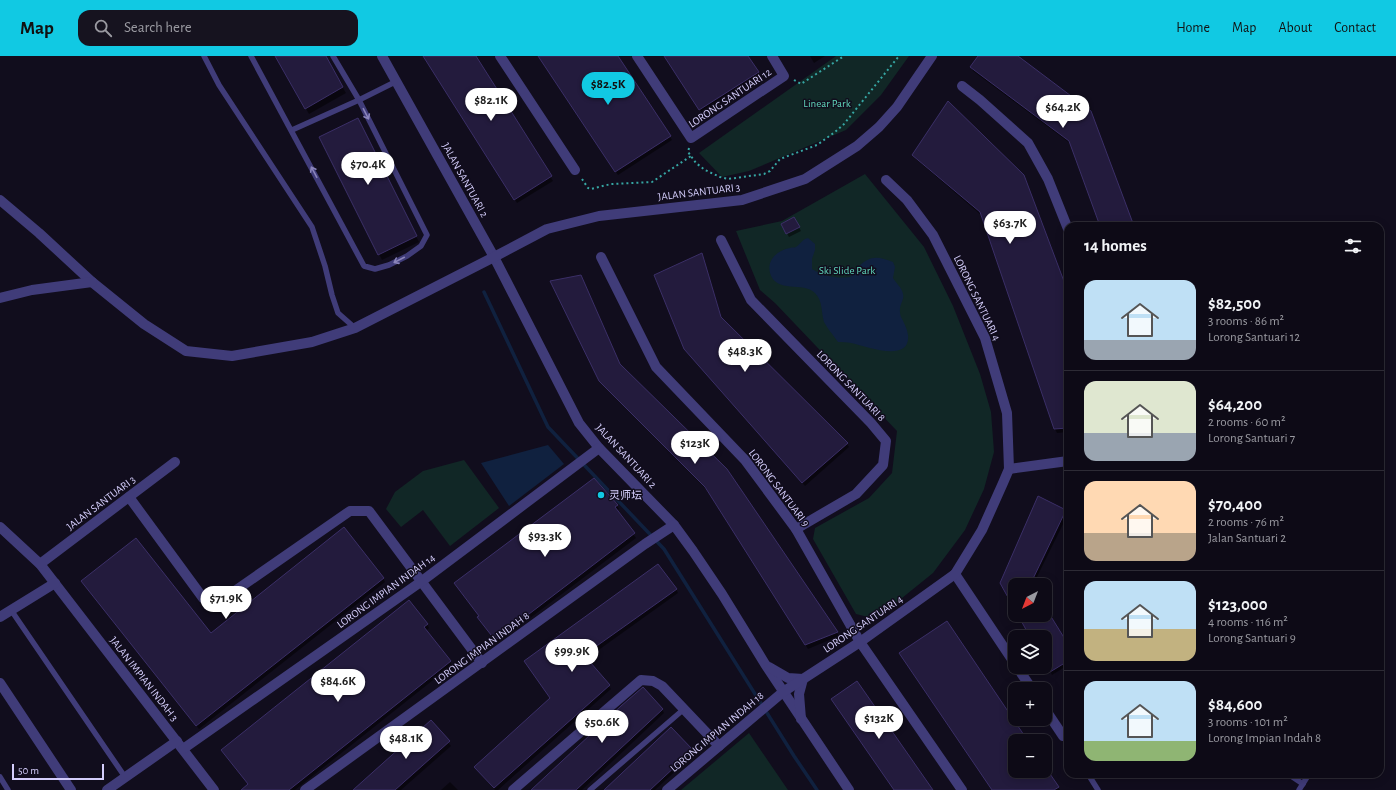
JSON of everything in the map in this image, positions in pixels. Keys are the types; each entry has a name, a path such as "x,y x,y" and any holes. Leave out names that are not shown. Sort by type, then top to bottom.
{"street":[{"name":"JALAN SANTUARI 2","path":"382,56 494,257 579,423 595,451 693,550 782,692 848,790"},
{"path":"500,56 575,170"},
{"name":"LORONG SANTUARI 12","path":"637,56 691,138 784,76"},
{"path":"772,56 784,76"},
{"name":"JALAN SANTUARI 3","path":"0,200 39,233 92,282 144,324 186,351 232,356 312,342 355,328 494,257 547,228 599,216 742,200 804,179 857,146 879,127 897,107 932,56"},
{"path":"962,86 1028,143 1048,179 1065,222"},
{"name":"LORONG SANTUARI 4","path":"782,692 860,642 955,574 982,530 1009,469 1007,413 985,338 933,235 907,200 886,180"},
{"name":"LORONG SANTUARI 8","path":"721,240 751,300 886,440 883,464 856,494 796,530"},
{"name":"LORONG SANTUARI 9","path":"602,257 656,366 745,460 796,530 860,642 962,790"},
{"path":"0,298 32,290 92,282"},
{"name":"LORONG IMPIAN INDAH 14","path":"106,790 125,777 180,745 422,581 595,451"},
{"name":"JALAN SANTUARI 3","path":"40,564 175,462"},
{"path":"1009,469 1064,462"},
{"path":"129,497 203,598 216,604 350,511 369,511 482,663"},
{"name":"JALAN IMPIAN INDAH 3","path":"0,527 40,564 180,745 211,789"},
{"name":"LORONG IMPIAN INDAH 8","path":"305,790 669,527"},
{"path":"955,574 1008,654"},
{"path":"0,617 55,583"},
{"path":"766,665 788,678 803,679 799,694 801,719"},
{"path":"513,790 641,680 653,681 662,686 719,746"},
{"path":"0,683 71,790"},
{"name":"LORONG IMPIAN INDAH 18","path":"667,790 782,692"},
{"path":"1052,720 1063,736"}],"lane":[{"path":"204,56 219,86 312,227 338,313 355,328"},
{"path":"251,56 364,266 375,269 389,265 407,256 421,246 427,235 358,100 333,56"},
{"path":"292,130 397,81"},
{"path":"11,610 125,777"},
{"path":"590,790 684,709"},
{"path":"0,777 8,790"},
{"path":"1090,778 1098,790"},
{"path":"1294,778 1303,784"},
{"path":"1299,790 1306,778"}],"path":[{"path":"784,76 801,84 844,56"},
{"path":"691,138 688,152 696,163 705,170 728,179 764,174 770,171 780,160 817,145 835,132 844,124 900,56"},
{"path":"575,170 588,188 592,189 611,184 652,182 691,156"}],"green space":[{"name":"Linear Park","path":"836,56 909,56 881,95 846,130 749,171 722,177 699,153"},
{"name":"Ski Slide Park","path":"865,174 924,247 953,306 980,374 991,412 994,452 984,489 965,530 933,573 876,619 856,614 813,539 815,528 869,498 892,473 897,431 775,303 760,290 736,231 782,221"},
{"path":"464,460 499,508 450,546 423,510 401,527 386,509 395,492 423,471"},
{"path":"749,733 788,790 681,790"}],"water":[{"path":"808,238 815,244 812,269 826,275 840,278 850,277 862,263 866,260 874,258 893,262 895,267 893,278 903,294 900,313 908,335 907,344 902,349 886,351 838,342 824,322 821,303 815,293 804,288 778,283 773,279 769,268 772,259 782,250 796,247"},
{"path":"548,445 564,464 509,506 481,463"}],"building":[{"path":"275,56 326,56 343,87 305,109"},
{"path":"423,56 476,56 552,176 514,200"},
{"path":"538,56 618,56 671,136 615,172"},
{"path":"664,56 748,56 759,72 699,110"},
{"path":"978,56 1018,56 1091,111 1133,222 1099,222 1069,141 970,67"},
{"path":"948,101 1024,175 1064,281 1064,428 1054,429 980,212 912,155"},
{"path":"358,118 417,236 378,255 319,137"},
{"path":"794,217 800,227 786,234 781,224"},
{"path":"702,253 721,317 848,443 802,483 684,349 654,275"},
{"path":"581,275 620,364 727,469 838,632 805,645 705,487 599,381 550,281"},
{"path":"594,478 618,505 615,507 635,533 495,640 454,583"},
{"path":"1038,496 1064,509 1064,514 1033,578 1008,578 1008,597 1000,583"},
{"path":"344,527 384,578 196,726 81,581 136,538 211,633"},
{"path":"658,564 677,589 584,655 610,685 494,788 474,767 550,698 524,661"},
{"path":"409,600 428,624 424,627 451,661 289,790 241,790 248,784 221,750"},
{"path":"1052,618 1064,638 1064,663 1052,671 1052,630 1026,630 1022,622 1052,622"},
{"path":"947,621 1008,711 1008,726 1018,726 1023,734 1008,734 1008,778 1052,777 1059,787 1054,790 992,790 899,653"},
{"path":"857,681 933,790 894,790 831,699"},
{"path":"643,687 663,709 576,790 531,790 621,706"},
{"path":"431,720 450,741 395,790 353,790"},
{"path":"671,727 693,750 650,790 604,790"}],"waterway":[{"path":"484,292 548,427 664,549 817,790"}],"place":[{"name":"灵师坛","path":"601,495"}]}
